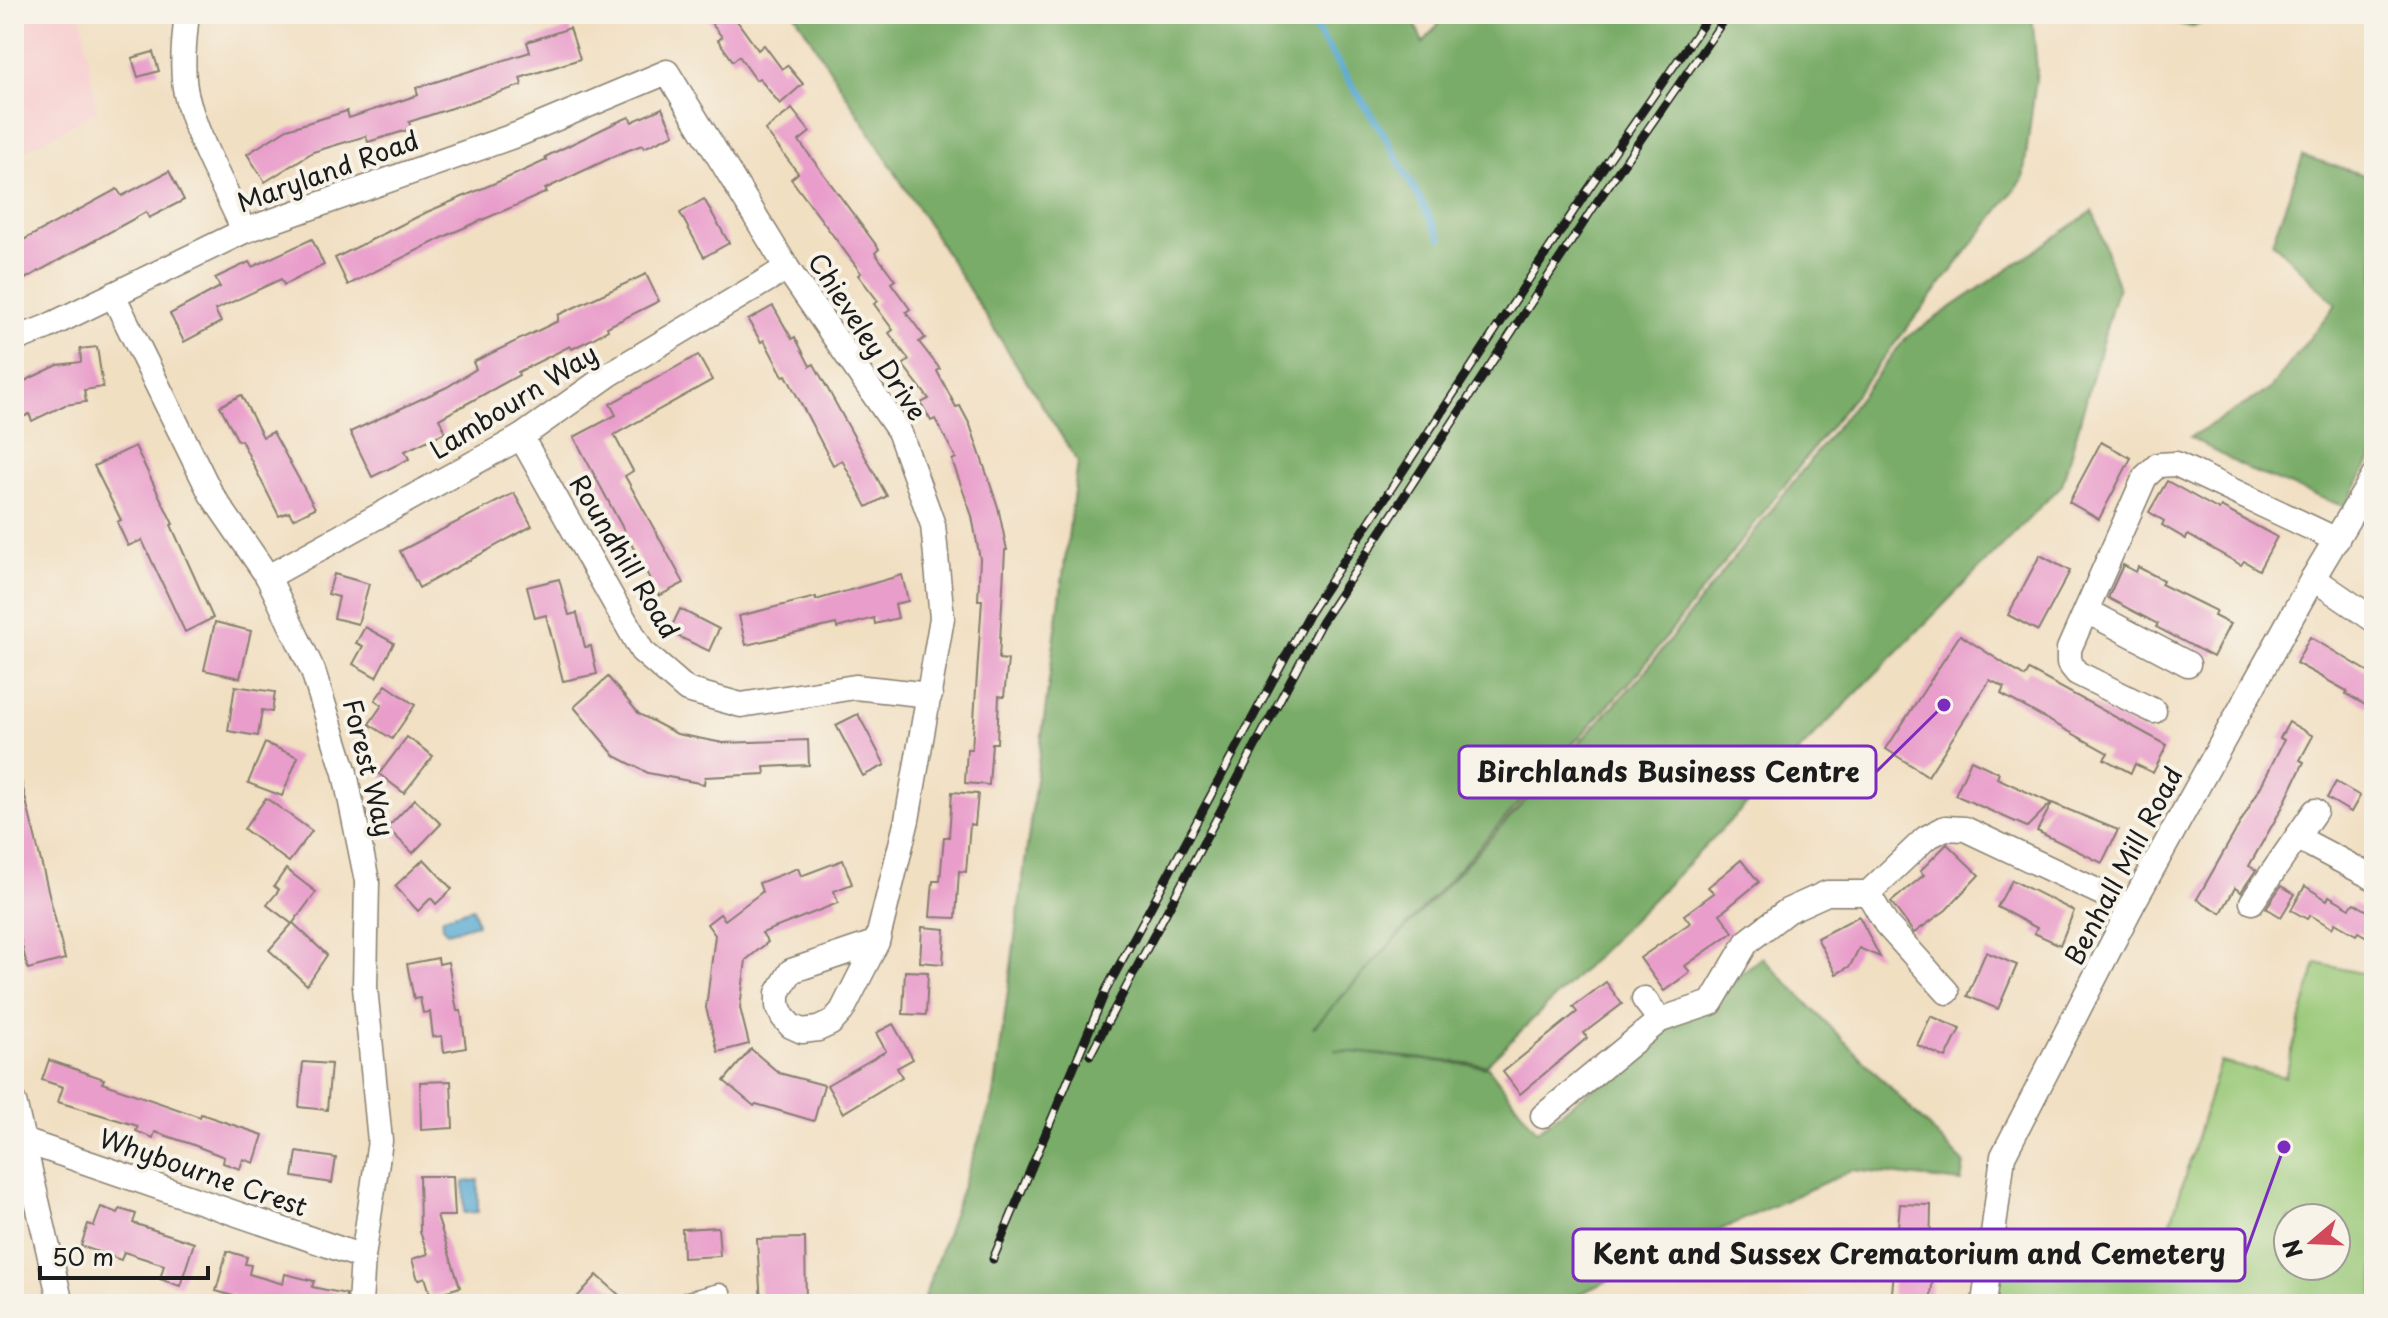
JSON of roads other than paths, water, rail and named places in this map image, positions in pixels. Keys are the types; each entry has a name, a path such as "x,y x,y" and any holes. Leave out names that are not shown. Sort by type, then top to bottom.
{"street":[{"path":"187,14 183,44 186,93 205,145 244,231"},
{"name":"Maryland Road","path":"14,340 244,231 519,134 667,72"},
{"name":"Chieveley Drive","path":"667,72 787,268 899,431 933,525 942,618 907,820 877,942"},
{"name":"Lambourn Way","path":"268,577 521,437 610,374 787,268"},
{"name":"Forest Way","path":"113,295 211,494 268,577 313,671 345,773 367,881 365,987 380,1141 363,1257 360,1304"},
{"name":"Roundhill Road","path":"521,437 642,651 687,690 741,705 855,687 930,695"},
{"path":"2154,711 2077,673 2069,663 2069,649 2145,477 2158,465 2176,464 2337,540"},
{"name":"Benhall Mill Road","path":"1984,1304 2003,1156 2131,907 2313,578 2374,476"},
{"path":"2313,578 2374,620"},
{"path":"2087,611 2188,664"},
{"path":"2252,902 2315,811"},
{"path":"1543,1116 1660,1020 1711,1003 1747,942 1787,911 1827,893 1868,893 1926,838 1945,828 1965,829 2131,907"},
{"path":"2298,838 2374,878"},
{"path":"1868,893 1886,924 1947,992"},
{"path":"1644,999 1660,1020"},
{"path":"14,1102 61,1304"},
{"name":"Whybourne Crest","path":"24,1141 363,1257"},
{"path":"688,1304 719,1296"}],"water":[{"path":"473,908 477,924 447,932 442,927 443,917"},
{"path":"478,1180 478,1212 464,1213 464,1182"}],"waterway":[{"path":"1306,14 1385,136 1441,238"}],"railway":[{"path":"993,1259 1106,990 1308,615 1587,191 1710,14"},
{"path":"1090,1055 1321,623 1599,199 1728,14"}],"place":[{"name":"Birchlands Business Centre","path":"1944,705"},
{"name":"Kent and Sussex Crematorium and Cemetery","path":"2284,1147"}]}
